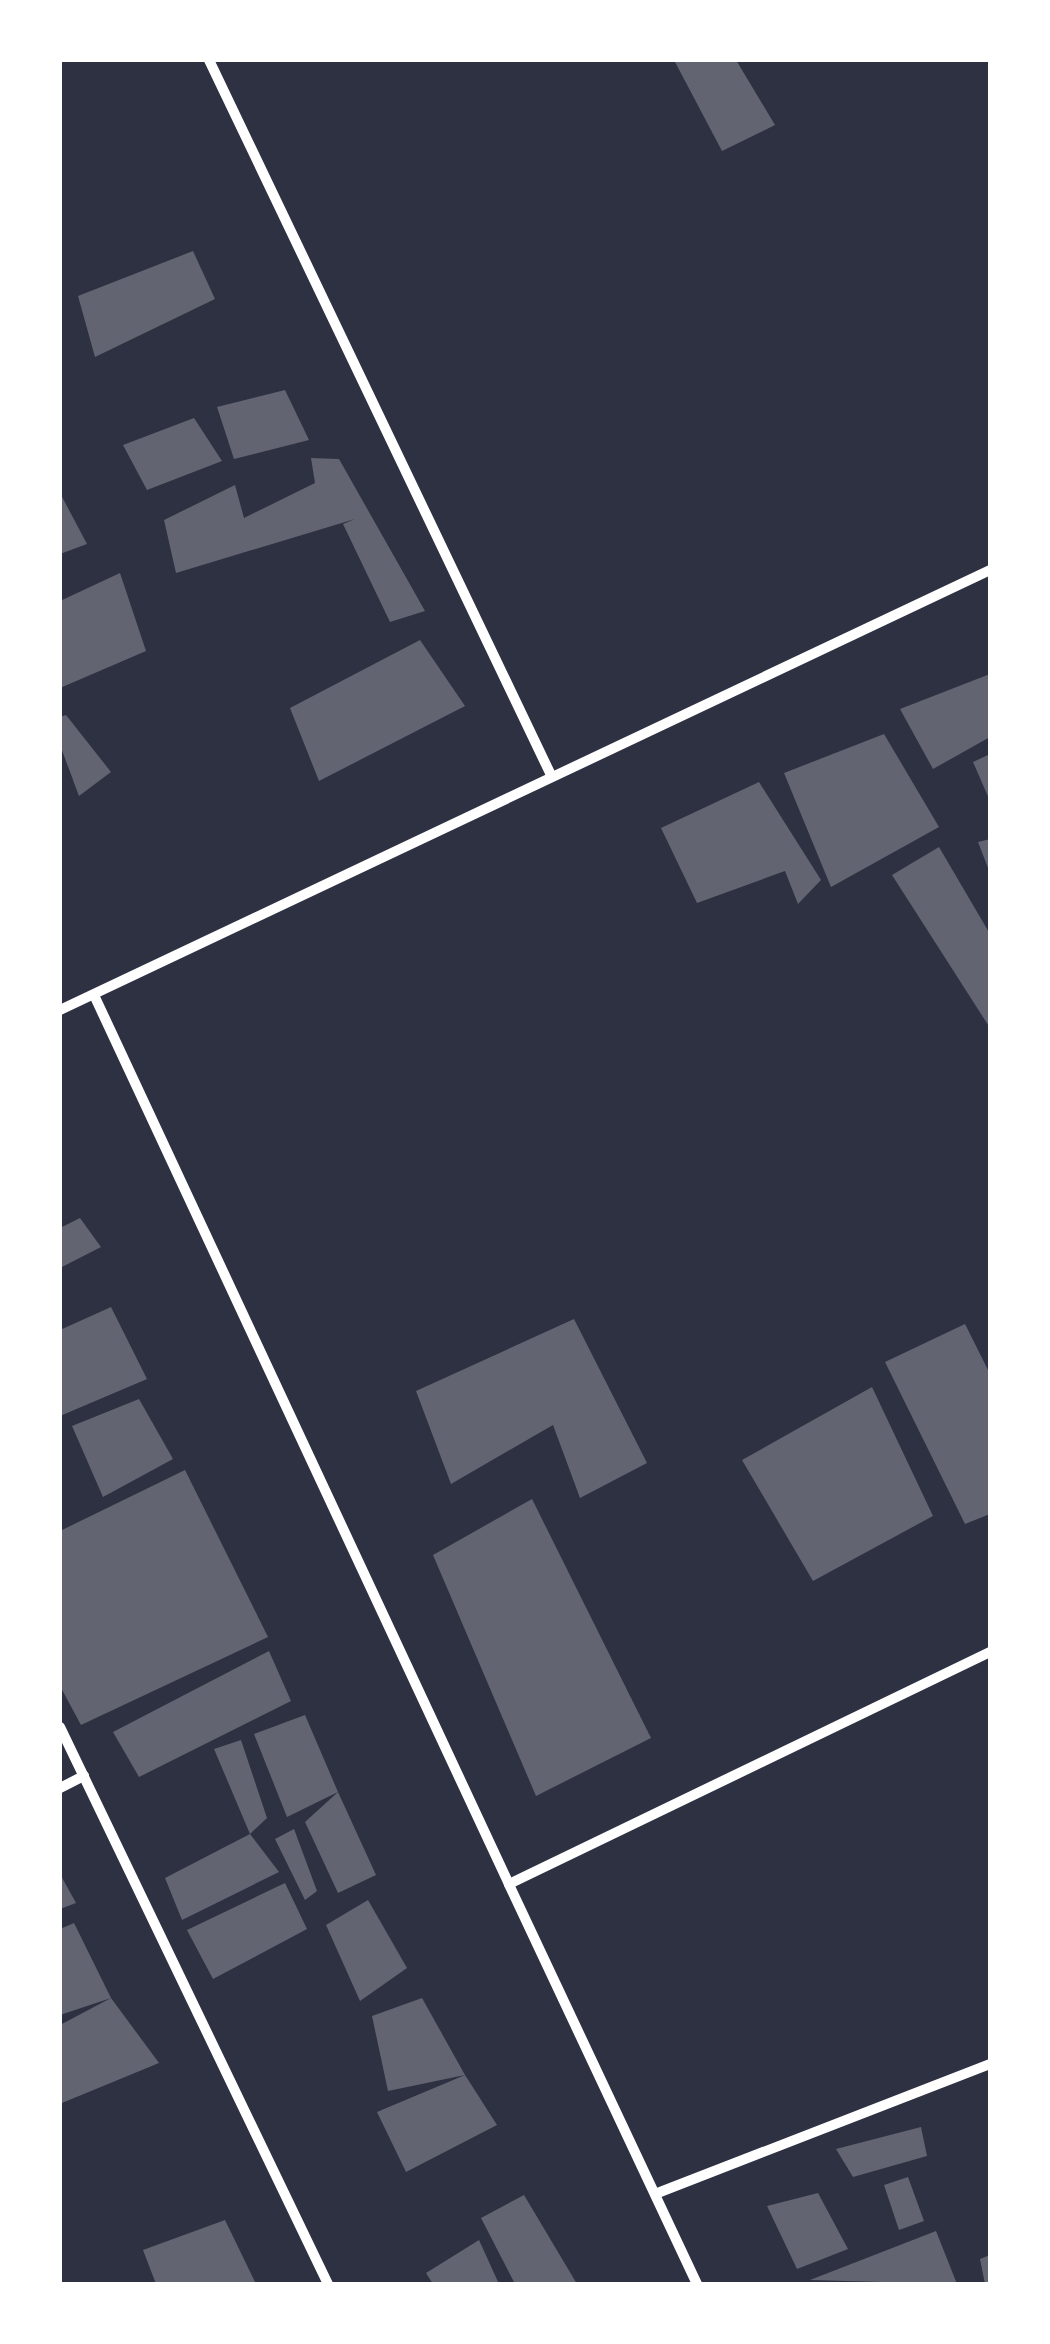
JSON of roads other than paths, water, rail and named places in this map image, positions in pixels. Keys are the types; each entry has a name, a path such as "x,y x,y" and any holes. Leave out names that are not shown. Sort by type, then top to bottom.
{"street":[{"path":"208,60 550,776"},
{"path":"60,1010 990,570"},
{"path":"94,995 697,2284"},
{"path":"509,1884 990,1652"},
{"path":"60,1727 328,2284"},
{"path":"60,1788 84,1776"},
{"path":"655,2194 990,2064"}]}
